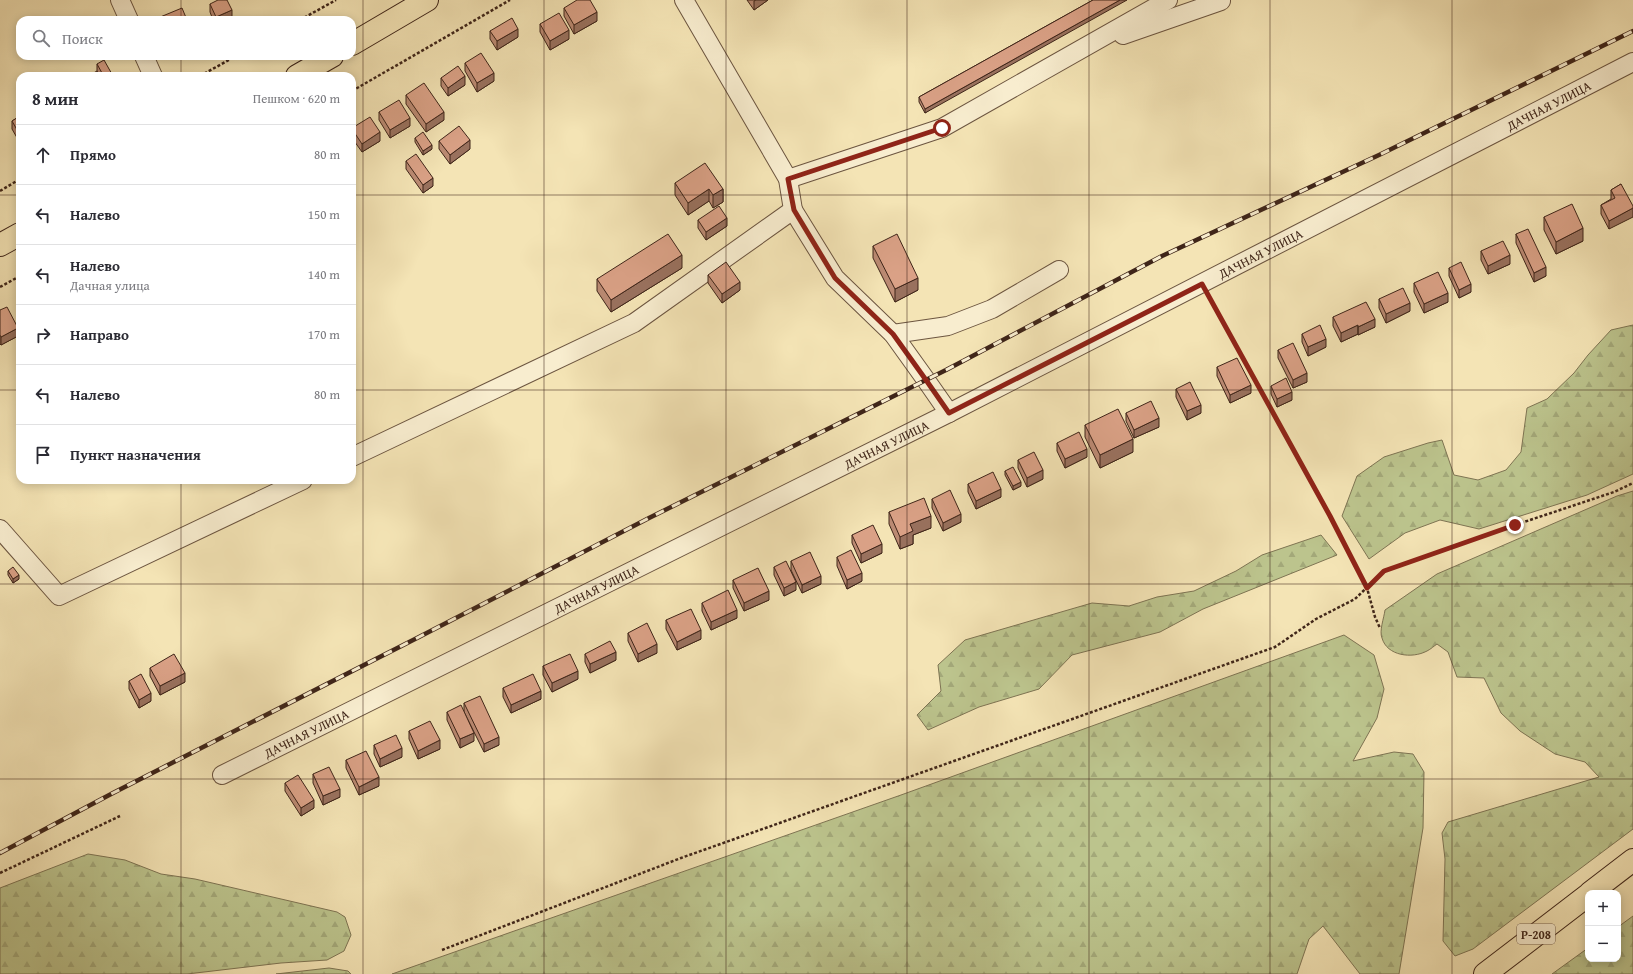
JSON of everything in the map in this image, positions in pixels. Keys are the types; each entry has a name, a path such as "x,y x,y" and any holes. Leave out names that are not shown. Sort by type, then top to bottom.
{"main road":[{"path":"356,42 427,0"},
{"path":"304,72 325,60"},
{"path":"0,245 16,236"},
{"name":"Р-208","path":"1594,890 1633,860"},
{"name":"Р-208","path":"1484,974 1585,897"}],"street":[{"path":"120,0 127,16"},
{"path":"684,0 788,179 794,210 835,278 893,334 949,413"},
{"path":"788,179 942,128 1168,0"},
{"path":"1080,50 1222,0"},
{"path":"146,60 151,72"},
{"name":"ДАЧНАЯ УЛИЦА","path":"222,775 949,413 1633,62"},
{"path":"356,455 634,323 794,210"},
{"path":"893,334 948,326 992,309 1060,270"},
{"path":"0,529 58,596 295,484"}],"path":[{"path":"307,16 336,0"},
{"path":"356,89 510,0"},
{"path":"207,72 229,60"},
{"path":"0,191 16,181"},
{"path":"0,286 16,278"},
{"path":"1202,284 1330,516 1367,588 1375,617 1380,628"},
{"path":"442,950 682,858 1275,647 1316,619 1355,599 1384,571 1614,492 1633,483"},
{"path":"0,873 120,816"}],"green space":[{"path":"1633,325 1633,474 1587,495 1479,529 1440,520 1405,533 1369,559 1342,516 1357,476 1384,457 1442,440 1454,475 1478,480 1506,470 1521,452 1527,408 1547,399 1574,373 1611,330"},
{"path":"1633,491 1633,829 1473,949 1455,956 1443,941 1445,859 1442,833 1448,822 1599,777 1585,762 1555,754 1520,731 1501,713 1484,678 1457,677 1448,652 1437,644 1427,651 1414,655 1401,654 1389,649 1381,635 1385,610 1437,574 1617,496"},
{"path":"1321,535 1337,555 1203,609 1160,632 1072,655 1039,689 979,707 928,730 917,715 941,691 938,665 965,640 1092,603 1129,606 1157,597 1194,591 1236,571 1262,555"},
{"path":"1344,635 1374,655 1384,689 1377,718 1353,761 1394,752 1413,754 1424,772 1423,828 1399,974 1360,974 1323,926 1309,939 1297,974 392,974 901,795"},
{"path":"88,854 125,860 161,874 195,879 337,912 345,917 351,935 344,951 327,960 281,963 187,974 0,974 0,888"},
{"path":"1633,916 1633,974 1552,974 1585,950 1585,962 1621,962 1621,925"},
{"path":"329,968 348,971 351,974 276,974"}],"building":[{"path":"218,0 227,0 232,10 216,16 210,4"},
{"path":"577,0 590,0 597,12 574,25 564,8"},
{"path":"1093,0 1120,0 925,109 919,97"},
{"path":"182,8 185,16 163,16"},
{"path":"559,13 569,30 550,41 540,24"},
{"path":"512,18 518,29 497,41 490,31"},
{"path":"481,53 494,73 477,83 465,63"},
{"path":"104,60 111,72 101,72 97,64"},
{"path":"458,66 465,76 448,88 441,78"},
{"path":"424,83 444,112 426,124 406,95"},
{"path":"399,100 410,118 390,130 379,112"},
{"path":"370,117 380,132 362,144 356,135 356,126"},
{"path":"16,118 16,128 12,121"},
{"path":"459,126 470,140 450,155 439,141"},
{"path":"423,132 432,145 423,151 415,138"},
{"path":"416,154 433,178 423,185 406,161"},
{"path":"705,163 723,189 713,195 709,189 688,203 675,183"},
{"path":"1621,184 1633,208 1609,221 1601,205 1615,198 1611,190"},
{"path":"1572,204 1583,228 1556,242 1544,217"},
{"path":"719,206 727,218 706,232 698,220"},
{"path":"1528,229 1546,267 1534,273 1516,234"},
{"path":"668,234 682,255 611,300 597,279"},
{"path":"897,234 918,278 895,289 873,246"},
{"path":"1503,241 1510,255 1488,266 1481,251"},
{"path":"726,262 740,282 722,294 708,275"},
{"path":"1461,262 1471,284 1459,290 1449,268"},
{"path":"1438,272 1448,293 1424,304 1414,283"},
{"path":"1403,288 1410,303 1386,314 1379,299"},
{"path":"1366,302 1375,319 1341,333 1333,317"},
{"path":"7,307 16,324 16,329 1,337 0,335 0,310"},
{"path":"1320,325 1326,339 1308,347 1302,334"},
{"path":"1293,343 1307,373 1293,380 1278,350"},
{"path":"1237,358 1251,385 1230,395 1217,367"},
{"path":"1286,378 1292,392 1277,399 1271,386"},
{"path":"1190,382 1201,405 1187,411 1176,389"},
{"path":"1151,401 1159,418 1134,430 1126,413"},
{"path":"1118,409 1133,439 1100,455 1085,425"},
{"path":"1079,432 1087,449 1065,459 1057,443"},
{"path":"1034,452 1043,470 1027,478 1018,460"},
{"path":"1013,467 1021,482 1013,486 1005,471"},
{"path":"993,472 1001,489 976,501 968,484"},
{"path":"950,490 961,514 943,523 932,499"},
{"path":"924,498 931,516 910,524 913,531 900,537 889,512"},
{"path":"873,525 882,544 861,554 852,535"},
{"path":"851,550 862,573 847,580 837,557"},
{"path":"810,552 821,576 802,585 791,561"},
{"path":"786,561 796,582 784,588 774,567"},
{"path":"13,567 19,575 13,579 8,571"},
{"path":"758,568 769,591 744,603 733,580"},
{"path":"728,590 737,610 711,622 702,603"},
{"path":"691,609 701,630 677,642 666,620"},
{"path":"647,623 657,644 638,654 628,633"},
{"path":"610,641 616,652 590,664 585,654"},
{"path":"174,654 185,673 160,686 150,668"},
{"path":"570,654 578,671 552,683 543,666"},
{"path":"141,674 151,693 139,700 129,681"},
{"path":"533,674 541,691 511,705 503,688"},
{"path":"480,696 499,737 484,744 464,703"},
{"path":"461,705 474,733 460,739 447,712"},
{"path":"430,721 440,740 418,751 409,731"},
{"path":"396,735 402,748 380,759 374,745"},
{"path":"366,751 379,777 359,787 346,760"},
{"path":"329,767 340,789 323,796 313,774"},
{"path":"298,775 314,800 301,808 285,783"}],"railway":[{"path":"0,853 113,793 649,518 946,370 1162,256 1379,155 1633,31"}],"route":[{"path":"942,128 788,179 794,210 835,278 893,334 949,413 1202,284 1330,516 1367,588 1384,571 1515,525"}]}
